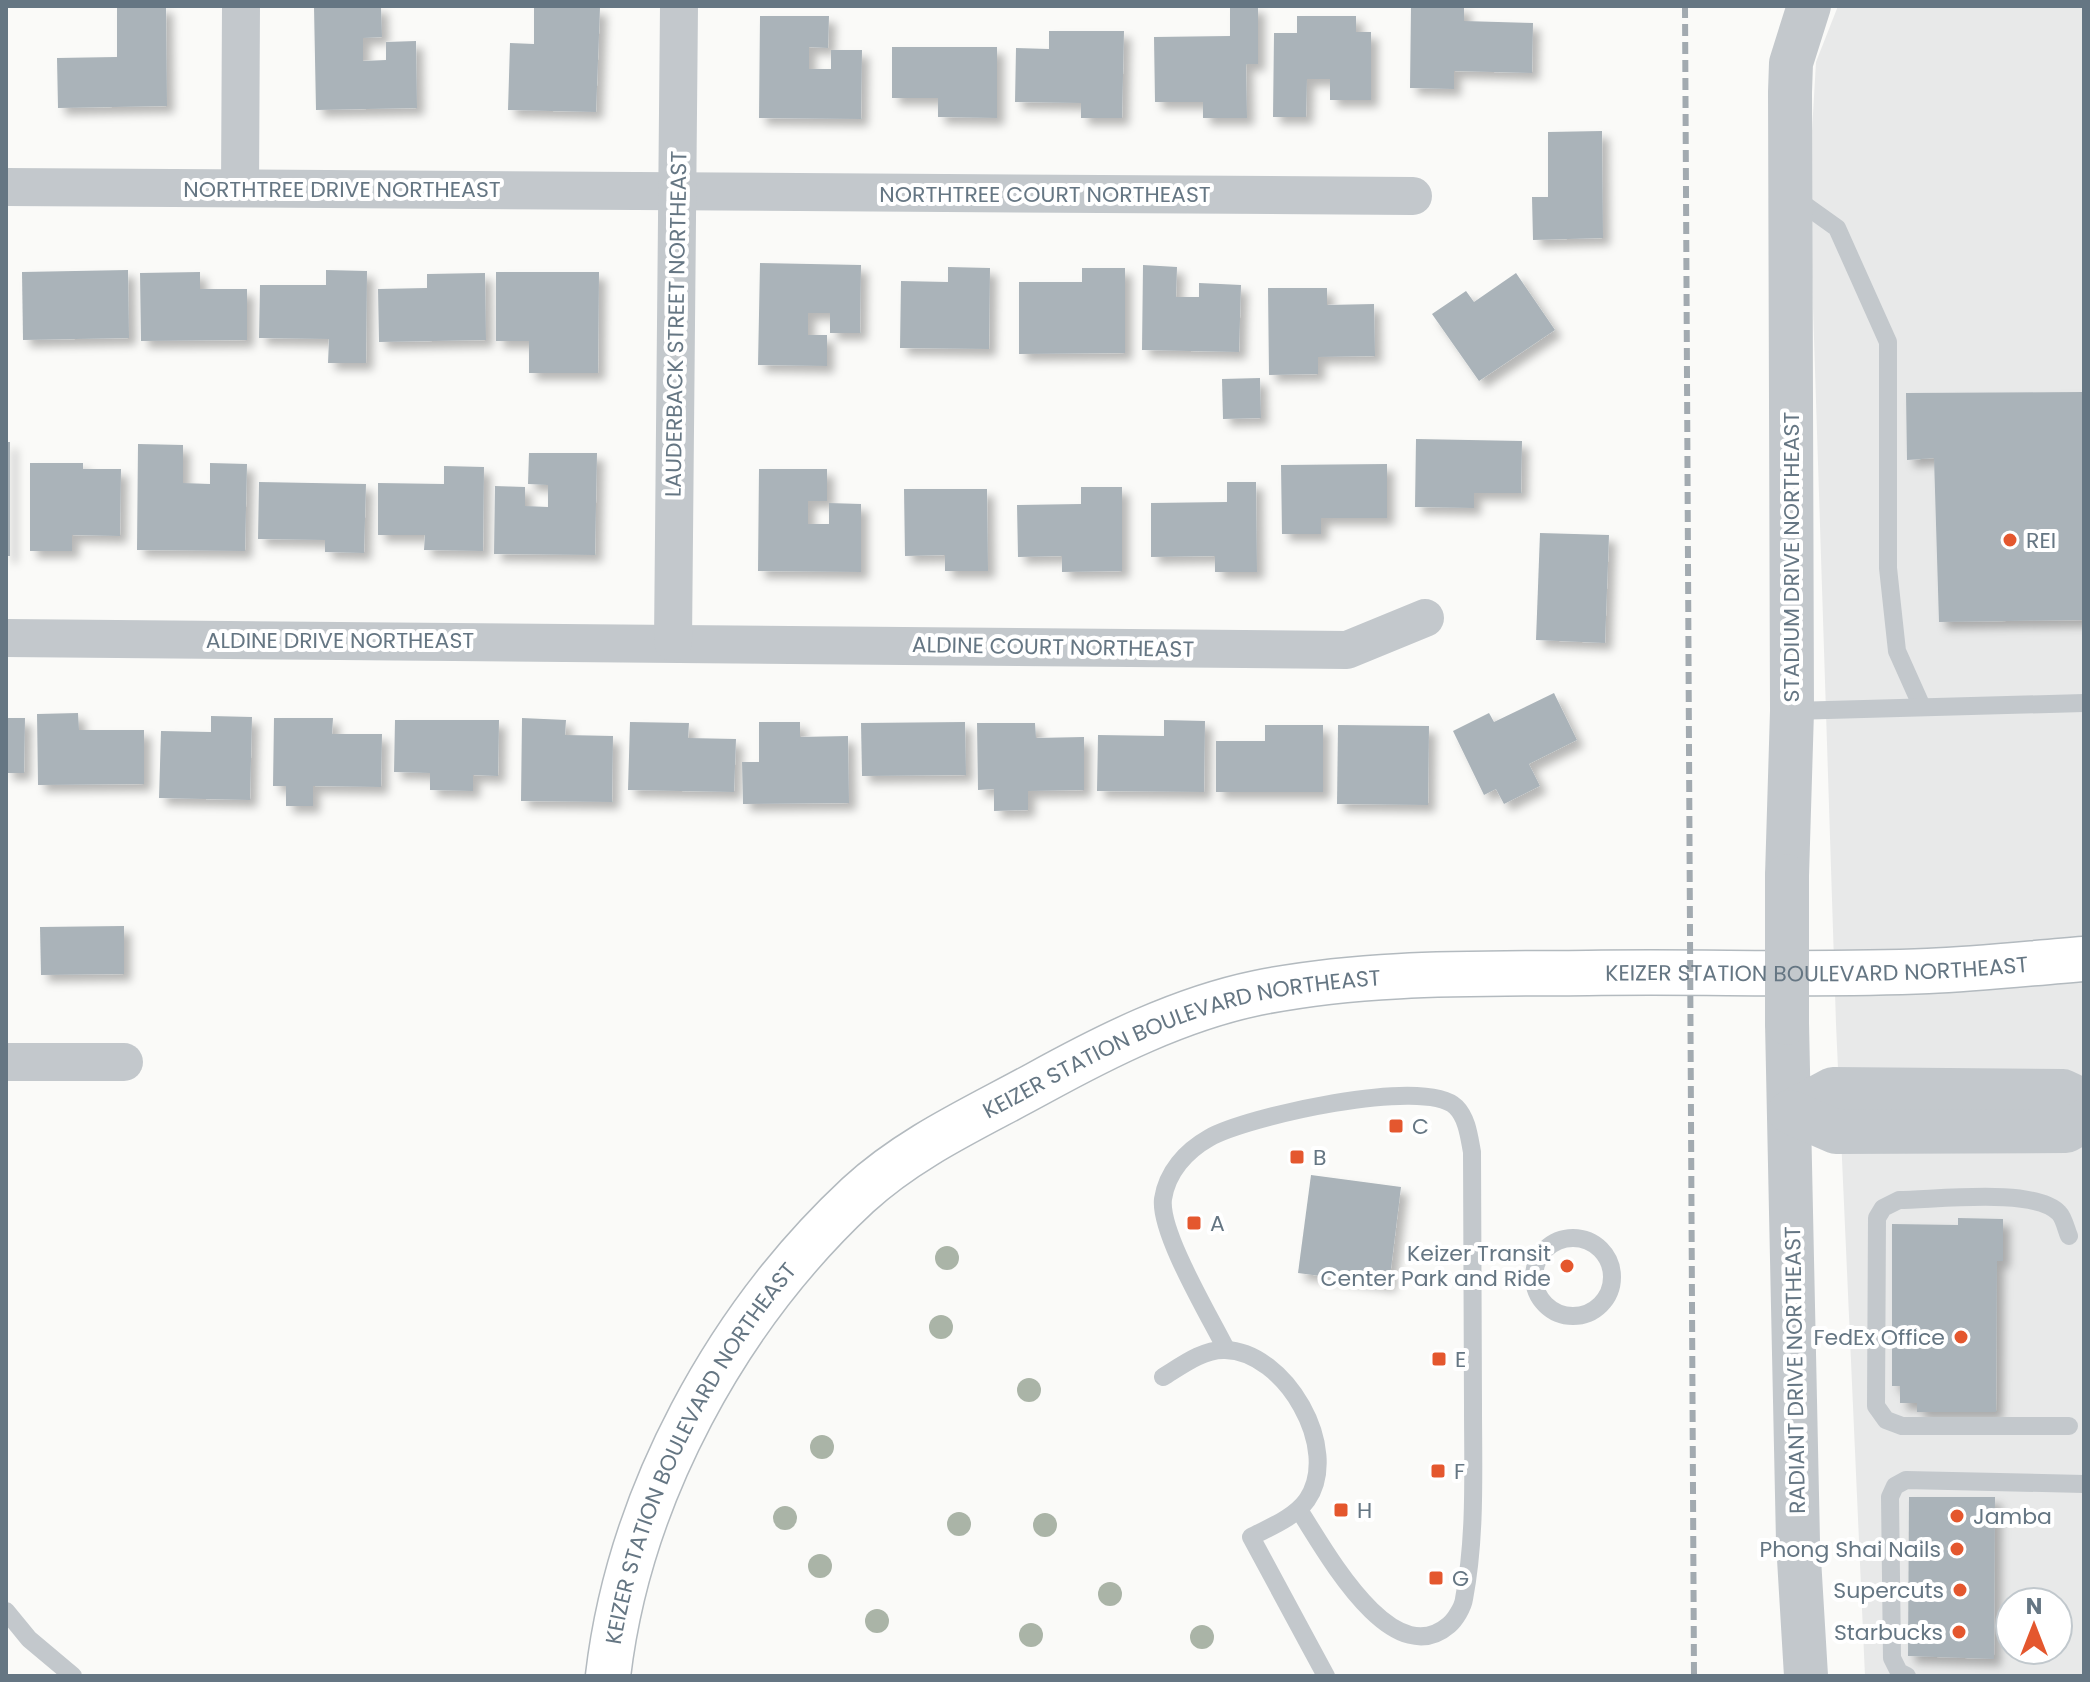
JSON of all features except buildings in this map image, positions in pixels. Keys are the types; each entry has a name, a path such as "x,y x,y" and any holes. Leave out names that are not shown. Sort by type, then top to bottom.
{"main road":[{"name":"KEIZER STATION BOULEVARD NORTHEAST","path":"608,1676 615,1619 651,1501 716,1376 745,1330 800,1256 859,1194 913,1152 1076,1062 1191,1012 1257,993 1339,982 1434,974 1926,971 2084,959"}],"street":[{"path":"240,188 241,6"},
{"name":"LAUDERBACK STREET NORTHEAST","path":"673,642 679,6"},
{"name":"STADIUM DRIVE NORTHEAST","path":"1790,1112 1787,876 1792,711 1791,63 1809,6"},
{"name":"NORTHTREE DRIVE NORTHEAST","path":"6,187 678,191"},
{"name":"NORTHTREE COURT NORTHEAST","path":"678,191 1413,196"},
{"name":"ALDINE COURT NORTHEAST","path":"673,642 1347,650 1425,618"},
{"name":"ALDINE DRIVE NORTHEAST","path":"6,638 673,642"},
{"path":"6,1062 124,1062"},
{"path":"1790,1112 1833,1089 2063,1091 2084,1101"},
{"path":"1790,1112 1836,1132 2066,1131 2084,1121"},
{"name":"RADIANT DRIVE NORTHEAST","path":"1790,1112 1798,1542 1806,1676"}],"lane":[{"path":"1789,194 1837,228 1888,342 1888,568 1897,651 1922,707"},
{"path":"1792,711 2084,703"},
{"path":"1226,1349 1168,1232 1163,1201 1170,1177 1184,1156 1211,1137 1289,1112 1397,1094 1432,1094 1455,1106 1467,1127 1472,1152 1474,1510 1464,1603 1449,1626 1426,1635 1401,1632 1359,1600 1299,1510"},
{"path":"2069,1236 2060,1214 2045,1203 2024,1198 1899,1200 1883,1208 1877,1218 1876,1406 1886,1420 1902,1426 2069,1426"},
{"path":"1572,1237 1601,1248 1610,1261 1613,1276 1610,1291 1602,1304 1589,1313 1574,1316 1558,1314 1545,1305 1533,1277 1536,1262 1544,1249 1557,1240 1572,1237"},
{"path":"1163,1377 1198,1357 1226,1349 1269,1367 1293,1390 1309,1419 1317,1451 1314,1484 1299,1510 1251,1537 1326,1676"},
{"path":"1907,1676 1899,1672 1892,1658 1890,1497 1895,1486 1906,1480 2076,1484"},
{"path":"6,1611 29,1639 73,1676"}],"shaded area":[{"path":"1838,6 2084,6 2084,1676 1865,1676 1836,1024 1809,183 1816,62"}],"railway":[{"path":"1685,6 1694,1676"}],"place":[{"name":"REI","path":"2010,540"},
{"name":"C","path":"1396,1126"},
{"name":"B","path":"1297,1157"},
{"name":"A","path":"1194,1223"},
{"name":"Keizer Transit Center Park and Ride","path":"1567,1266"},
{"name":"FedEx Office","path":"1961,1337"},
{"name":"E","path":"1439,1359"},
{"name":"F","path":"1438,1471"},
{"name":"H","path":"1341,1510"},
{"name":"Jamba","path":"1957,1516"},
{"name":"Phong Shai Nails","path":"1957,1549"},
{"name":"G","path":"1436,1578"},
{"name":"Supercuts","path":"1960,1590"},
{"name":"Starbucks","path":"1959,1632"}]}
